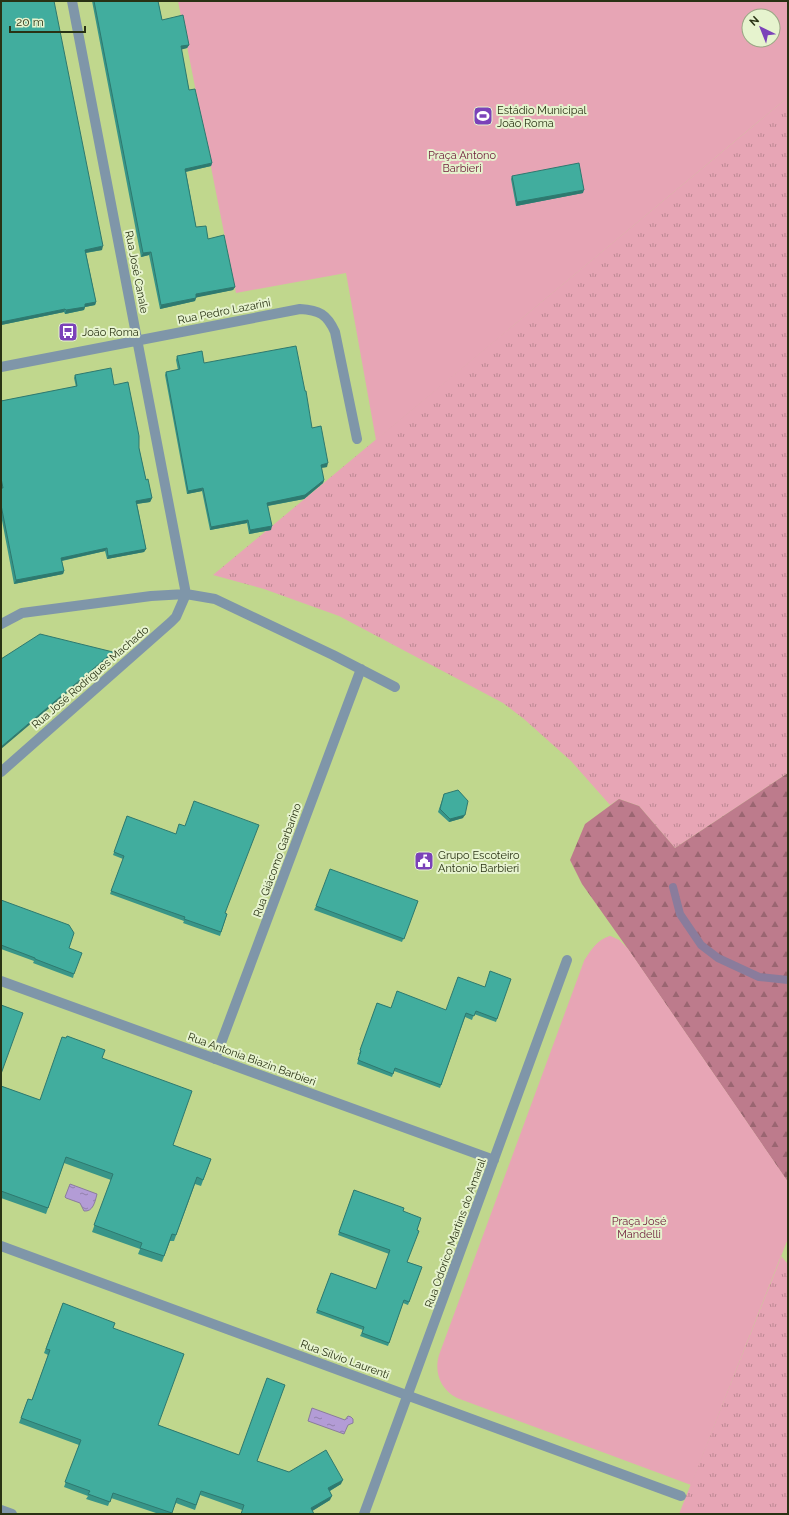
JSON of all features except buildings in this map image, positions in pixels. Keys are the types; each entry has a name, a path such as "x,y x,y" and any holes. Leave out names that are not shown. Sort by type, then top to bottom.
{"street":[{"name":"Rua José Canale","path":"72,1 186,594"},
{"name":"Rua Pedro Lazarini","path":"1,367 300,309 312,309 324,315 331,322 335,332 357,439"},
{"path":"1,624 22,613 151,596 186,594 215,599 361,669 395,687"},
{"name":"Rua José Rodrigues Machado","path":"1,772 171,622 176,617 186,594"},
{"name":"Rua Giácomo Garbarino","path":"215,1059 361,669"},
{"name":"Rua Odorico Martins do Amaral","path":"364,1514 567,960"},
{"name":"Rua Antonia Biazin Barbieri","path":"1,981 494,1160"},
{"name":"Rua Sílvio Laurenti","path":"1,1246 680,1496"},
{"path":"1,1510 12,1514"}],"green space":[{"name":"Praça Antono Barbieri","path":"178,1 788,1 788,97 376,440 346,273 236,293"},
{"path":"788,97 788,773 675,848 639,806 619,799 610,805 571,761 524,719 503,703 339,616 264,589 213,575"},
{"path":"788,773 788,1182 582,884 570,860 585,824 619,799 639,806 675,848"},
{"path":"610,936 619,940 628,949 788,1182 788,1238 781,1256 788,1264 788,1514 679,1514 781,1257 600,982 584,961 598,943"},
{"name":"Praça José Mandelli","path":"610,936 619,940 628,949 788,1182 788,1238 691,1485 457,1398 446,1390 440,1380 437,1368 439,1355 584,961 598,943"}],"water":[{"path":"70,1184 97,1194 90,1210 84,1211 80,1203 65,1197"},
{"path":"312,1408 345,1420 348,1416 351,1417 353,1419 353,1423 348,1425 344,1434 308,1421"}],"waterway":[{"path":"673,887 680,914 701,945 718,958 759,977 788,980"}],"place":[{"name":"Estádio Municipal João Roma","path":"483,116"},
{"name":"João Roma","path":"68,332"},
{"name":"Grupo Escoteiro Antonio Barbieri","path":"424,861"}]}
